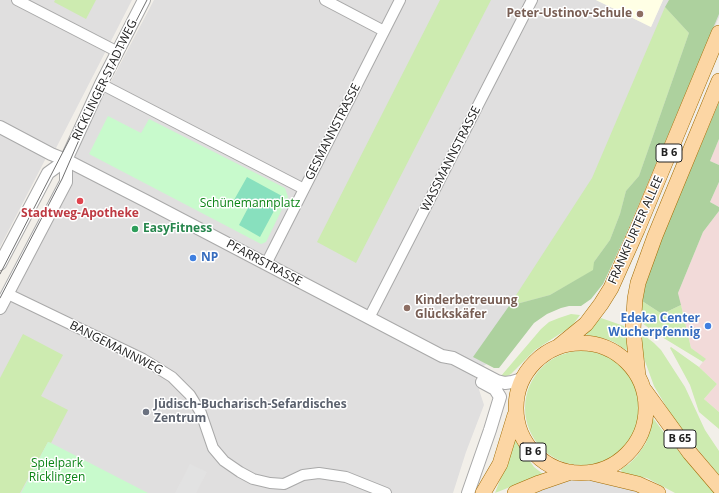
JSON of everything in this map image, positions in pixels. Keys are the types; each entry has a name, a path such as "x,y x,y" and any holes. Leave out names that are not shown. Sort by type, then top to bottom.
{"main road":[{"name":"FRANKFURTER ALLEE","path":"559,347 586,324 611,288 637,230 719,33"},
{"name":"FRANKFURTER ALLEE","path":"641,383 633,329 635,298 638,283 655,236 719,81"},
{"name":"B 6","path":"571,344 598,345 610,350 631,366 641,383 646,413 640,437 633,447 620,460 603,469 591,472 571,472 559,469 537,457 529,448 518,426 516,414 517,396 522,379 537,359 547,352 559,347 571,344"},
{"name":"B 65","path":"641,383 690,453 719,487"},
{"name":"B 6","path":"483,493 500,464 516,414"},
{"name":"B 6","path":"515,493 571,472"},
{"path":"591,472 638,484 658,493"}],"street":[{"path":"17,0 118,52"},
{"name":"RICKLINGER STADTWEG","path":"0,308 66,182 66,160 101,84 144,0"},
{"path":"325,0 384,31"},
{"name":"GESMANNSTRASSE","path":"266,264 400,0"},
{"name":"WASSMANNSTRASSE","path":"369,318 532,0"},
{"path":"101,84 304,189"},
{"name":"PFARRSTRASSE","path":"0,127 442,356 453,358 497,381 512,382 522,379"},
{"name":"RICKLINGER STADTWEG","path":"0,264 48,173 66,160"},
{"name":"BANGEMANNWEG","path":"8,294 143,359 172,377 190,395 201,413 213,448 224,461 253,479 270,483 284,489 304,476 319,473 346,477 386,493"},
{"name":"PFARRSTRASSE","path":"442,356 450,366 495,389 500,397 468,493"}],"shaded area":[{"path":"0,0 132,0 55,150 0,121"},
{"path":"154,0 596,0 651,27 663,0 719,0 719,17 628,230 603,284 545,303 499,358 473,371 484,405 466,452 453,493 0,493 0,296"},
{"name":"Peter-Ustinov-Schule","path":"596,0 663,0 651,27"},
{"path":"0,134 46,158 0,247"},
{"path":"719,139 719,165 710,161"},
{"path":"719,182 719,207 710,202"},
{"path":"719,211 719,412 704,399 717,384 699,367 705,359 691,348 678,293 703,232"},
{"path":"190,464 207,472 196,493 175,493"},
{"path":"571,472 591,472 658,493 515,493"}],"green space":[{"path":"55,0 96,0 86,19 54,2"},
{"path":"440,0 491,0 356,263 317,242"},
{"path":"669,0 719,0 719,14 628,230 603,284 591,299 581,306 561,308 547,314 534,323 499,368 494,368 473,357 509,306 550,295 593,270 594,262 610,240 620,214 626,191 639,176 689,33 665,7"},
{"path":"665,7 689,33 639,176 626,191 620,214 610,240 594,262 594,270 550,295 509,306 592,178"},
{"path":"719,102 719,139 710,161 719,165 719,182 710,202 719,207 719,211 703,232 678,293 681,305 662,314 642,301 648,271"},
{"name":"Schünemannplatz","path":"108,116 141,133 149,119 285,188 288,197 266,242 261,244 89,154"},
{"path":"247,177 282,196 260,237 239,225 248,208 234,200"},
{"path":"642,301 662,314 681,305 691,348 706,359 703,362 642,323"},
{"path":"571,314 580,315 572,326 535,350 511,374 505,377 501,376 541,329 549,322"},
{"path":"601,318 624,326 629,348 626,350 614,342 587,335 585,333"},
{"path":"640,332 661,350 685,387 705,430 719,451 719,475 676,423 654,386 642,353"},
{"path":"23,334 63,355 41,396 68,410 51,443 48,442 20,493 0,493 0,378"},
{"path":"671,347 699,367 717,384 704,399 719,412 719,429 699,412 690,385 670,348"},
{"path":"582,351 604,355 622,368 635,386 639,408 635,430 622,448 604,461 582,465 560,461 542,448 529,430 525,408 529,386 542,368 560,355"},
{"path":"653,418 714,493 675,493 647,478 622,474 621,469 637,456 646,443"},
{"path":"515,440 534,467 543,474 495,493"},
{"name":"Spielpark Ricklingen","path":"48,442 51,443 148,493 21,493"}],"tram line":[{"path":"0,298 62,179 103,85 147,0"},
{"path":"0,274 99,82"}],"place":[{"name":"Peter-Ustinov-Schule","path":"640,14"},
{"name":"Stadtweg-Apotheke","path":"80,201"},
{"name":"EasyFitness","path":"135,229"},
{"name":"NP","path":"193,258"},
{"name":"Kinderbetreuung Glückskäfer","path":"407,308"},
{"name":"Edeka Center Wucherpfennig","path":"708,326"},
{"name":"Jüdisch-Bucharisch-Sefardisches Zentrum","path":"146,412"}]}
